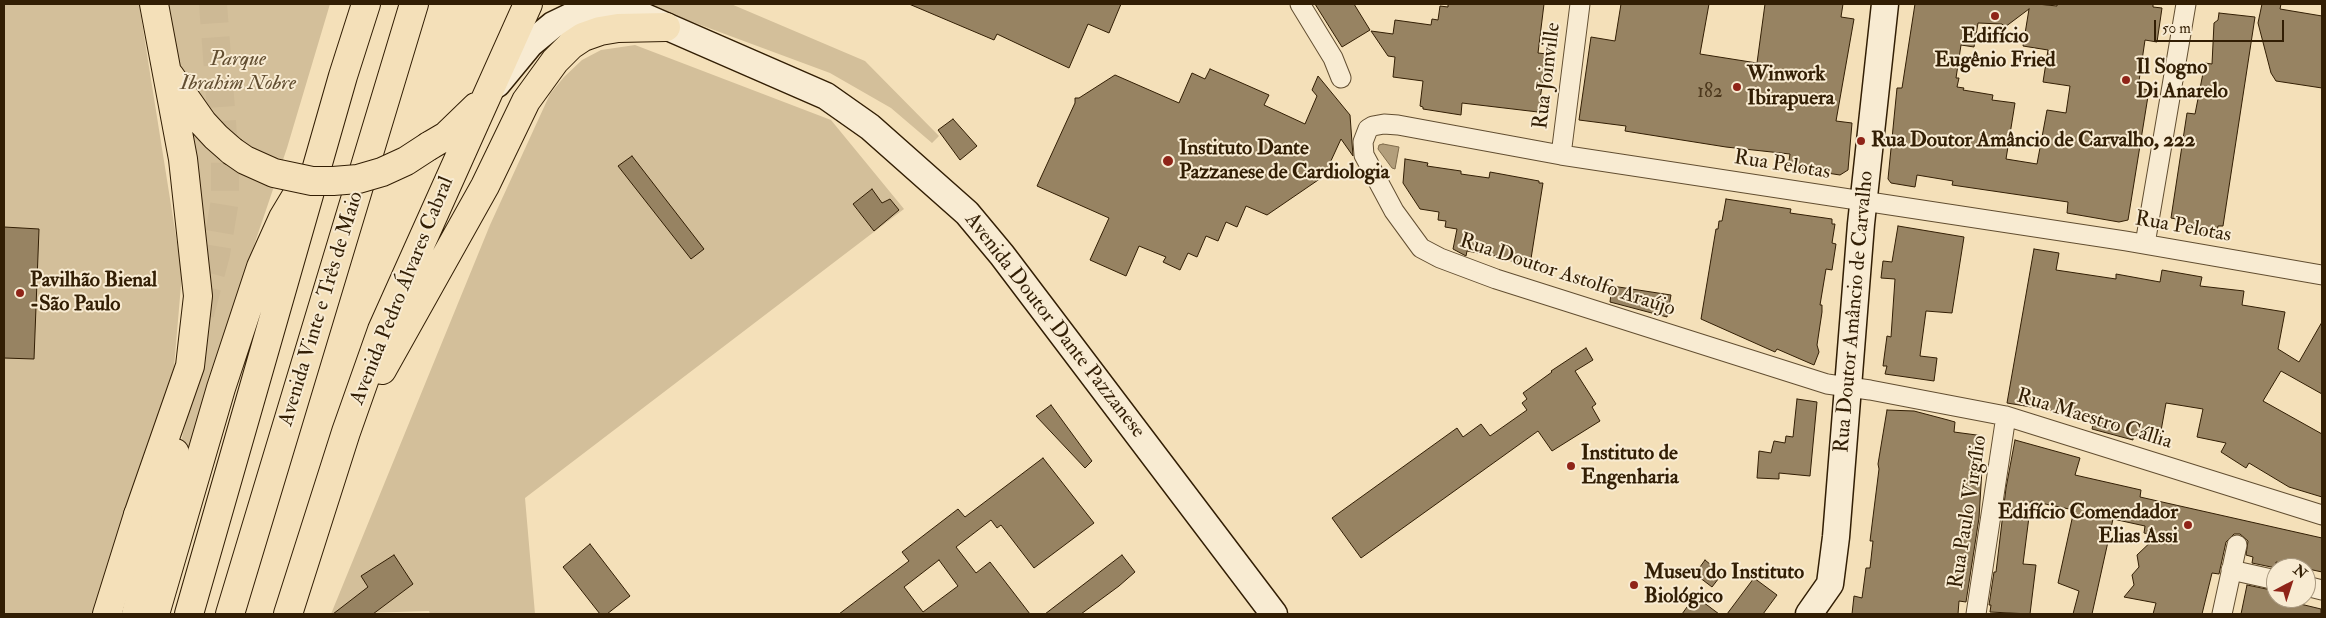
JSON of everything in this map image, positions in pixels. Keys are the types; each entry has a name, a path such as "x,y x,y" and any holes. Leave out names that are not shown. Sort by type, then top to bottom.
{"main road":[{"path":"136,614 164,507 189,384 198,296 183,159 154,4"},
{"name":"Avenida Vinte e Três de Maio","path":"189,614 366,4"},
{"name":"Avenida Vinte e Três de Maio","path":"230,614 414,4"},
{"name":"Avenida Pedro Álvares Cabral","path":"288,614 346,432 382,330 528,4"},
{"path":"346,432 485,186 526,102 555,61 571,45 583,37 600,31 666,27"},
{"path":"165,68 203,123 232,151 245,160 274,173 312,181 358,179 382,172 406,161 446,136 484,99"},
{"path":"155,614 221,388 260,267 283,218 321,155"},
{"path":"107,614 138,515 190,366"},
{"path":"248,614 263,557 276,462"}],"street":[{"path":"1300,4 1333,58 1341,78"},
{"name":"Rua Joinville","path":"1561,155 1580,4"},
{"name":"Rua Doutor Amâncio de Carvalho","path":"1809,614 1830,584 1840,498 1863,201 1885,4"},
{"path":"2145,244 2186,4"},
{"name":"Avenida Doutor Dante Pazzanese","path":"484,99 530,44 553,25 578,13 597,8 612,8 638,14 826,96 870,127 951,197 1002,255 1274,614"},
{"name":"Rua Pelotas","path":"1384,124 1561,155 2145,244 2322,275"},
{"name":"Rua Doutor Astolfo Araújo","path":"1384,124 1368,129 1363,142 1364,155 1394,211 1421,248 1440,258 1496,279 1827,384 1848,387"},
{"name":"Rua Maestro Cállia","path":"1848,387 2006,416 2322,515"},
{"name":"Rua Paulo Virgílio","path":"1976,614 2006,416"},
{"path":"2222,614 2237,545"},
{"path":"2231,570 2266,578"}],"green space":[{"path":"4,4 139,4 182,274 174,367 134,509 96,614 4,614"},
{"name":"Parque Ibrahim Nobre","path":"157,4 330,4 287,148 204,393 173,520 164,518 205,335"},
{"path":"644,4 731,4 865,61 939,136 932,143 891,108 830,73"},
{"path":"635,45 831,120 904,209 525,498 535,614 430,614 429,611 331,614 490,225 550,94 582,60 601,50"}],"shaded area":[{"path":"1379,145 1399,147 1395,169 1392,168 1378,149"}],"building":[{"path":"909,4 1121,4 1109,33 1088,24 1069,68 997,34 994,40"},
{"path":"1315,4 1354,4 1370,30 1342,47"},
{"path":"1448,4 1544,4 1538,53 1547,54 1538,112 1462,103 1461,115 1423,109 1420,106 1423,81 1393,77 1395,57 1388,56 1371,31 1393,34 1395,20 1431,25 1432,19 1438,20 1440,6 1448,7"},
{"name":"Winwork Ibirapuera","path":"1621,4 1709,4 1700,54 1757,63 1765,4 1843,4 1841,17 1854,19 1836,121 1852,123 1848,170 1840,175 1788,167 1790,154 1726,147 1625,131 1626,126 1579,120 1591,37 1615,41"},
{"path":"1915,4 2037,4 2057,6 2057,4 2153,4 2153,7 2162,8 2157,42 2145,40 2138,88 2149,90 2128,220 2119,222 2067,213 2068,202 1952,185 1953,181 1917,175 1915,187 1891,183 1888,179 1897,88 1902,88","holes":["2029,9 2023,46 2048,50 2043,82 2070,86 2066,113 2047,110 2037,164 2006,159 2015,103 1992,100 1993,95 1963,90 1964,88 1957,87 1959,78 1956,78 1961,45 1974,47 1978,23 2002,24 2005,27"]},
{"path":"2262,4 2281,4 2280,9 2322,16 2322,88 2276,81 2271,73 2258,23"},
{"path":"2219,13 2255,17 2223,226 2218,226 2216,237 2195,233 2196,226 2176,223 2176,219 2171,218 2187,113 2195,114 2205,63 2212,64 2214,23 2218,20"},
{"path":"1210,69 1269,95 1264,105 1305,124 1317,96 1312,90 1318,76 1350,115 1353,156 1341,139 1324,176 1267,215 1246,206 1237,227 1226,222 1218,241 1206,236 1197,257 1188,253 1180,270 1163,262 1166,257 1139,246 1126,276 1090,260 1109,218 1037,186 1075,103 1075,98 1079,98 1115,75 1179,103 1192,73 1205,79"},
{"path":"953,119 977,146 960,160 938,130"},
{"path":"632,156 704,249 691,259 618,166"},
{"path":"1405,159 1428,163 1427,166 1461,171 1461,174 1489,178 1490,172 1543,183 1530,265 1501,257 1467,251 1466,256 1453,249 1457,229 1445,227 1446,221 1438,220 1439,212 1420,209 1403,183"},
{"path":"872,189 882,203 890,199 899,210 874,231 853,204"},
{"path":"1726,199 1791,209 1790,213 1832,219 1832,224 1835,224 1832,243 1836,244 1832,270 1826,269 1820,305 1822,305 1822,312 1817,345 1819,352 1814,365 1777,349 1775,352 1701,319 1716,229 1718,229 1719,221 1722,221"},
{"path":"1898,226 1964,237 1952,313 1926,311 1920,356 1937,358 1934,381 1885,374 1887,366 1883,366 1887,336 1891,337 1895,279 1881,278 1883,261 1892,262"},
{"name":"Pavilhão Bienal -São Paulo","path":"4,227 39,229 34,359 4,358"},
{"path":"2034,249 2059,253 2056,270 2116,279 2116,274 2160,282 2162,270 2202,277 2200,286 2244,291 2242,305 2285,312 2278,349 2299,362 2322,322 2322,394 2281,371 2263,401 2322,434 2322,497 2289,487 2249,463 2246,468 2221,452 2226,443 2197,437 2203,409 2166,403 2159,442 2133,437 2133,440 2092,429 2093,425 2086,416 2007,403"},
{"path":"1612,286 1671,295 1667,317 1610,302"},
{"path":"1586,348 1593,360 1575,371 1596,404 1592,407 1600,421 1552,451 1538,431 1361,558 1332,518 1457,428 1463,437 1481,424 1490,436 1527,410 1522,403 1527,399 1523,393 1551,371"},
{"path":"1797,399 1817,402 1810,476 1779,473 1779,479 1757,478 1759,451 1771,453 1774,441 1785,443 1786,436 1793,437"},
{"path":"1051,405 1092,461 1085,468 1036,416"},
{"path":"1887,410 1914,411 1948,420 1955,422 1954,432 1984,436 1979,518 1966,602 1959,601 1958,614 1852,614 1854,596 1862,598 1866,568 1870,568 1873,541 1870,541 1879,469 1878,464"},
{"path":"2015,440 2080,458 2075,475 2141,490 2140,497 2322,538 2322,572 2316,571 2316,558 2266,558 2266,566 2252,563 2253,557 2246,555 2248,541 2240,534 2234,534 2226,542 2219,574 2212,573 2202,614 2153,614 2156,603 2124,597 2134,585 2132,575 2139,567 2137,555 2157,536 2144,533 2145,526 2113,519 2092,614 2073,614 2079,591 2058,583 2074,510 2031,501 2023,564 2036,565 2030,614 1990,612 1991,605 1989,605 1994,572 1996,572 2006,488"},
{"path":"1043,458 1094,523 1034,568 1001,525 997,528 991,520 956,547 976,573 990,562 1030,614 839,614 909,561 902,552 958,509 965,517","holes":["939,560 958,586 923,612 904,587"]},
{"path":"590,544 630,596 607,614 600,614 563,567"},
{"path":"394,555 413,584 373,614 333,614 368,587 361,576"},
{"path":"1122,555 1135,572 1119,586 1081,614 1045,614"},
{"path":"1705,560 1722,574 1712,587 1695,574"},
{"path":"1754,578 1777,595 1763,614 1727,614"},
{"path":"2247,585 2266,589 2266,608 2321,609 2321,614 2241,614"},
{"path":"1695,596 1719,614 1682,614"}],"tunnel":[{"path":"200,314 216,254 225,200 225,162 213,4"}],"place":[{"name":"Edifício Eugênio Fried","path":"1995,16"},
{"name":"Il Sogno Di Anarelo","path":"2126,80"},
{"name":"Winwork Ibirapuera","path":"1737,87"},
{"name":"Rua Doutor Amâncio de Carvalho, 222","path":"1861,141"},
{"name":"Instituto Dante Pazzanese de Cardiologia","path":"1168,161"},
{"name":"Pavilhão Bienal -São Paulo","path":"20,293"},
{"name":"Instituto de Engenharia","path":"1571,466"},
{"name":"Edifício Comendador Elias Assi","path":"2188,525"},
{"name":"Museu do Instituto Biológico","path":"1634,585"}]}
